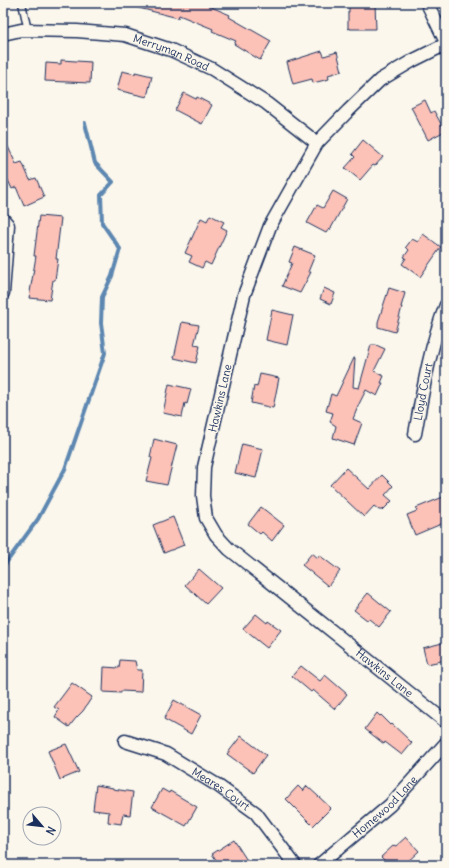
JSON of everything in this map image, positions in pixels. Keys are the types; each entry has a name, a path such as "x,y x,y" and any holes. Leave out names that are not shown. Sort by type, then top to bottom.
{"street":[{"path":"427,3 446,43"},
{"name":"Merryman Road","path":"3,34 21,30 77,31 125,35 171,50 212,69 266,103 316,143"},
{"name":"Hawkins Lane","path":"446,43 380,80 316,143 270,226 244,295 204,467 202,496 206,518 216,535 229,549 446,722"},
{"path":"3,293 5,224"},
{"name":"Lloyd Court","path":"415,434 424,380 437,327 446,305"},
{"name":"Meares Court","path":"125,741 166,754 218,785 256,813 295,865"},
{"name":"Homewood Lane","path":"319,865 390,805 446,743"}],"lane":[{"path":"22,3 28,31"}],"building":[{"path":"135,3 202,3 230,15 229,17 271,41 260,60 234,44 236,41 212,31 213,29 179,15 178,18 135,7"},
{"path":"349,3 375,4 376,29 348,29"},
{"path":"322,51 324,56 337,52 342,71 328,75 329,79 313,83 312,79 293,84 287,62"},
{"path":"61,60 91,62 90,83 45,81 46,63 61,64"},
{"path":"122,71 152,76 147,97 117,90"},
{"path":"184,93 196,99 197,97 212,105 202,124 175,110"},
{"path":"425,100 431,113 434,111 445,131 428,140 411,107"},
{"path":"3,136 16,164 22,162 30,180 36,178 44,197 24,206 16,187 12,189 3,169"},
{"path":"363,140 383,157 375,166 373,165 360,180 345,168 355,157 352,154"},
{"path":"333,191 347,199 330,230 329,229 326,233 307,223 317,205 323,208"},
{"path":"210,215 224,222 221,227 227,230 211,265 205,262 202,268 189,262 192,256 185,253 201,218 207,221"},
{"path":"39,216 61,218 56,259 58,259 50,300 29,298 36,256 34,256"},
{"path":"423,234 441,247 420,277 402,264 406,258 404,257 409,250 406,247 412,239 418,242"},
{"path":"295,247 315,255 308,272 311,272 300,293 282,286 292,263 289,262"},
{"path":"324,288 335,293 331,304 320,299"},
{"path":"389,288 405,293 395,332 378,327 378,322"},
{"path":"272,310 293,315 287,345 266,340"},
{"path":"182,322 199,325 194,345 200,346 196,363 174,358"},
{"path":"371,345 376,345 385,349 374,371 384,376 381,383 383,383 377,396 366,390 359,404 353,419 362,423 354,445 333,438 336,426 330,422 333,413 326,411 331,394 336,396 354,358 353,387 359,388"},
{"path":"260,374 279,378 273,408 251,403 254,386 257,387"},
{"path":"169,384 191,389 187,404 185,403 182,417 163,413"},
{"path":"154,439 177,445 167,485 146,481 152,458 150,457"},
{"path":"242,444 263,449 256,478 235,473"},
{"path":"346,468 369,489 382,475 393,486 385,495 392,501 383,510 379,510 374,506 364,517 330,485"},
{"path":"443,497 446,505 446,522 415,535 407,515 417,511 416,508"},
{"path":"261,507 284,525 272,541 262,532 260,534 248,524"},
{"path":"173,517 184,545 164,553 153,525"},
{"path":"312,553 318,558 319,555 340,571 328,586 302,565"},
{"path":"199,569 221,588 206,604 185,585"},
{"path":"368,593 391,612 379,627 354,610"},
{"path":"256,614 267,623 268,621 281,630 267,648 243,629"},
{"path":"446,642 446,660 427,664 423,648"},
{"path":"120,660 135,661 137,670 142,670 141,692 103,692 104,667 119,668"},
{"path":"301,666 320,681 325,675 347,694 335,709 313,690 311,692 292,676"},
{"path":"72,683 92,697 83,711 69,727 55,717 59,710 54,707"},
{"path":"174,700 201,715 191,734 164,719"},
{"path":"377,713 391,725 392,724 412,743 402,755 385,742 384,744 365,729"},
{"path":"241,736 266,755 253,773 227,754"},
{"path":"66,744 79,772 60,780 48,751"},
{"path":"96,785 133,792 130,815 123,814 121,824 108,822 109,812 93,810"},
{"path":"298,786 303,791 307,786 331,808 313,826 286,799"},
{"path":"162,789 169,793 170,791 197,807 186,826 152,807"},
{"path":"406,837 419,851 404,865 389,865 381,857 394,845 396,846"},
{"path":"234,840 250,865 222,865 212,854"}],"waterway":[{"path":"3,567 38,519 65,469 105,353 101,323 102,297 112,276 120,249 102,223 101,195 113,182 95,163 85,123"}]}
